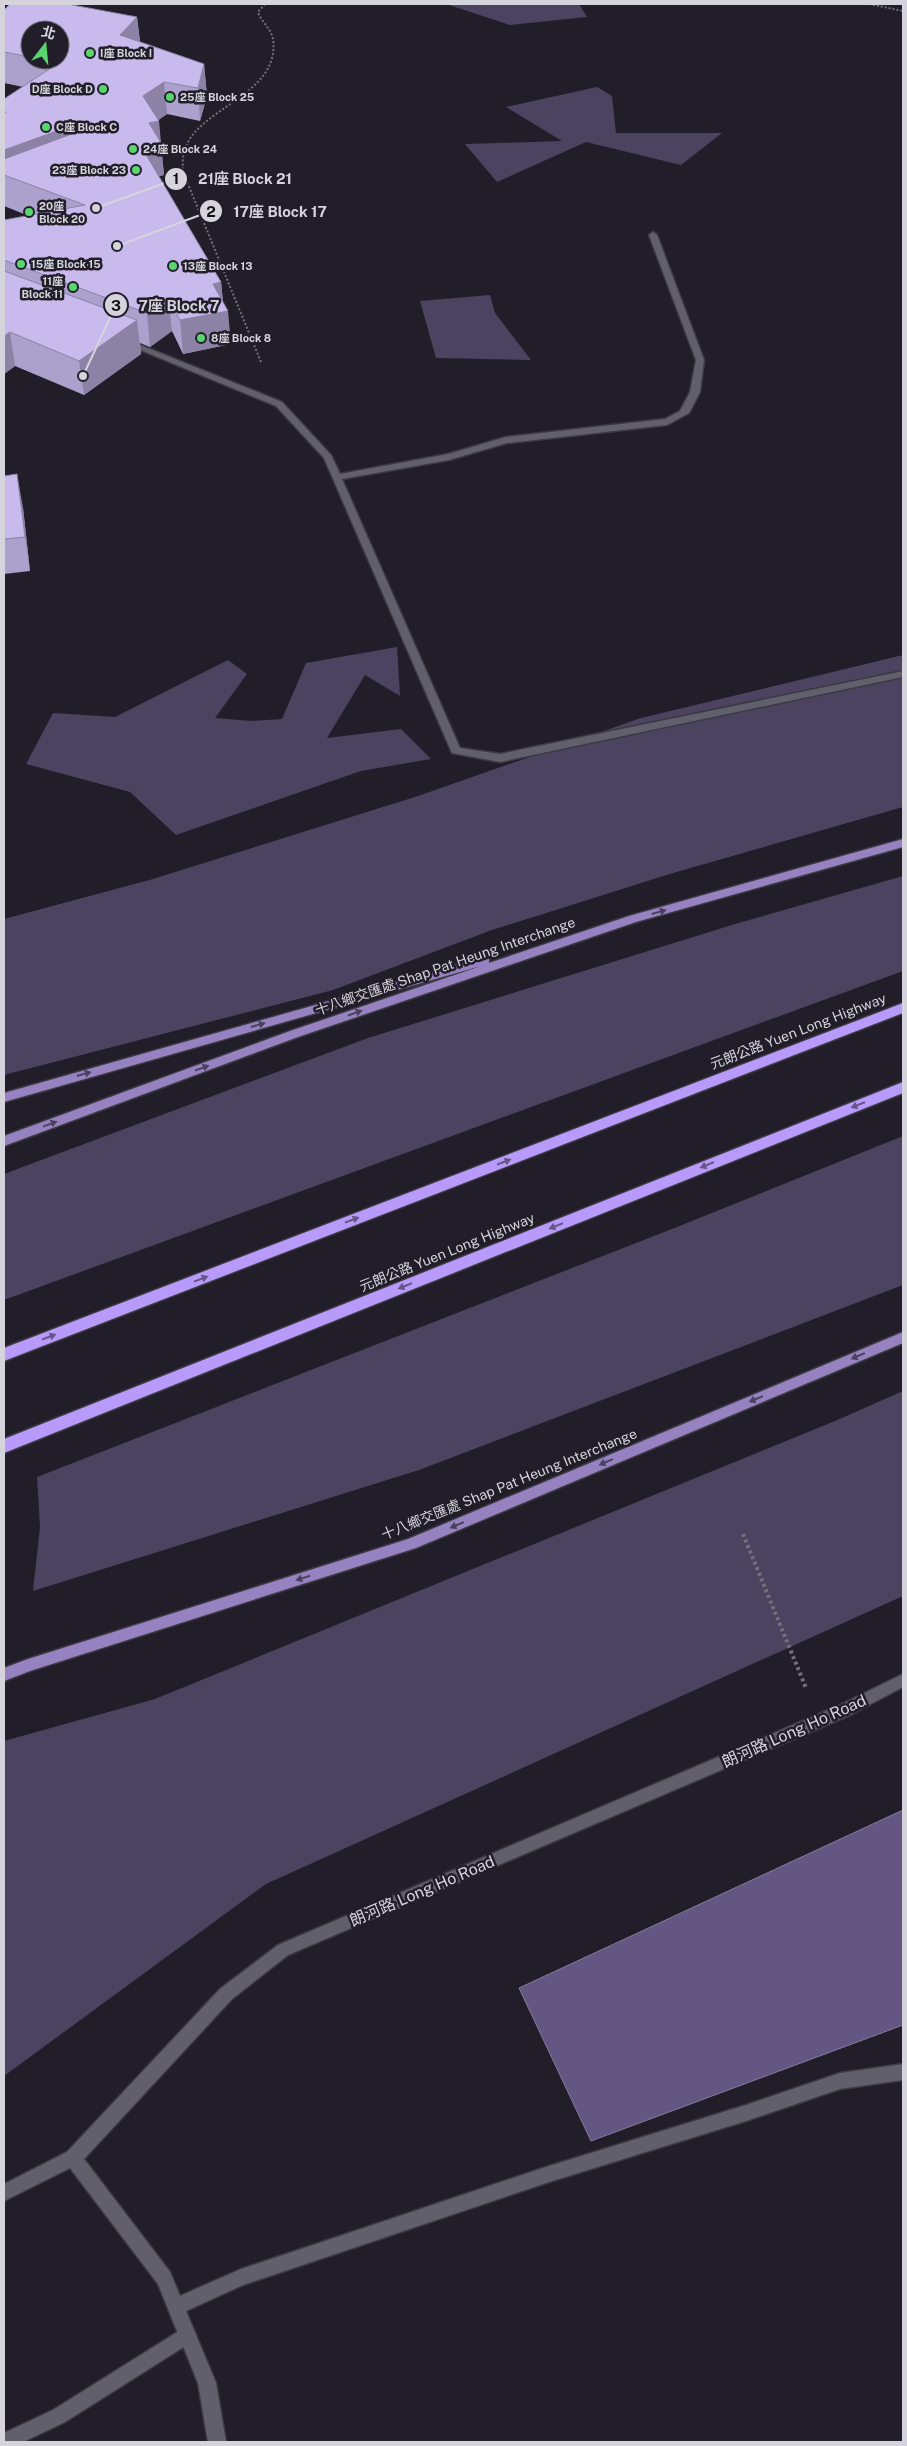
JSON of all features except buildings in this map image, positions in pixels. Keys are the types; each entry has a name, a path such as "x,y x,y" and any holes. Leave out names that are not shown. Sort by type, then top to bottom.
{"highway":[{"name":"元朗公路 Yuen Long Highway","path":"4,1355 903,1008"},
{"name":"元朗公路 Yuen Long Highway","path":"4,1446 903,1087"}],"main road":[{"name":"十八鄉交匯處 Shap Pat Heung Interchange","path":"4,1140 294,1034 633,919 903,843"},
{"path":"4,1097 633,919"},
{"name":"十八鄉交匯處 Shap Pat Heung Interchange","path":"4,1675 28,1665 411,1544 903,1337"}],"street":[{"path":"337,477 448,456 506,440 667,422 684,413 695,392 700,360 653,235"},
{"path":"117,339 278,404 328,457 456,750 500,758 903,674"},
{"name":"朗河路 Long Ho Road","path":"4,2193 73,2158 226,1994 283,1950 845,1710 903,1680"},
{"path":"176,2307 242,2277 549,2174 746,2113 840,2081 903,2072"},
{"path":"73,2158 164,2278 208,2383 216,2442"},
{"path":"4,2442 59,2416 187,2335"}],"path":[{"path":"265,4 258,12 260,17 271,28 273,43 270,59 263,74 251,89 190,137 183,149 180,160 183,172 278,404"},
{"path":"869,4 903,11"},
{"path":"743,1534 819,1721"}],"shaded area":[{"path":"446,4 579,4 587,17 510,25"},
{"path":"597,87 612,96 616,133 722,133 681,165 586,142 497,182 465,144 562,141 506,107"},
{"path":"490,295 495,313 531,360 436,358 420,301"},
{"path":"397,647 400,696 365,675 327,738 401,729 431,759 361,771 176,835 130,792 26,764 53,713 115,717 228,660 247,674 215,718 252,721 282,719 306,663"},
{"path":"903,655 903,807 673,873 492,930 333,990 4,1075 4,919 153,879 418,796 641,718"},
{"path":"903,876 903,971 4,1300 4,1174 368,1038 735,924"},
{"path":"903,1136 903,1285 419,1470 33,1591 40,1527 37,1477 677,1227"},
{"path":"903,1391 903,1596 266,1884 4,2076 4,1741 155,1699 835,1421"},
{"path":"903,1810 903,2025 591,2141 519,1988"}],"place":[{"name":"I座 Block I","path":"90,53"},
{"name":"D座 Block D","path":"103,89"},
{"name":"25座 Block 25","path":"170,97"},
{"name":"C座 Block C","path":"46,127"},
{"name":"24座 Block 24","path":"133,149"},
{"name":"23座 Block 23","path":"136,170"},
{"name":"21座 Block 21","path":"96,208"},
{"name":"20座 Block 20","path":"29,212"},
{"name":"17座 Block 17","path":"117,246"},
{"name":"15座 Block 15","path":"21,264"},
{"name":"13座 Block 13","path":"173,266"},
{"name":"11座 Block 11","path":"73,287"},
{"name":"8座 Block 8","path":"201,338"},
{"name":"7座 Block 7","path":"83,376"}]}
